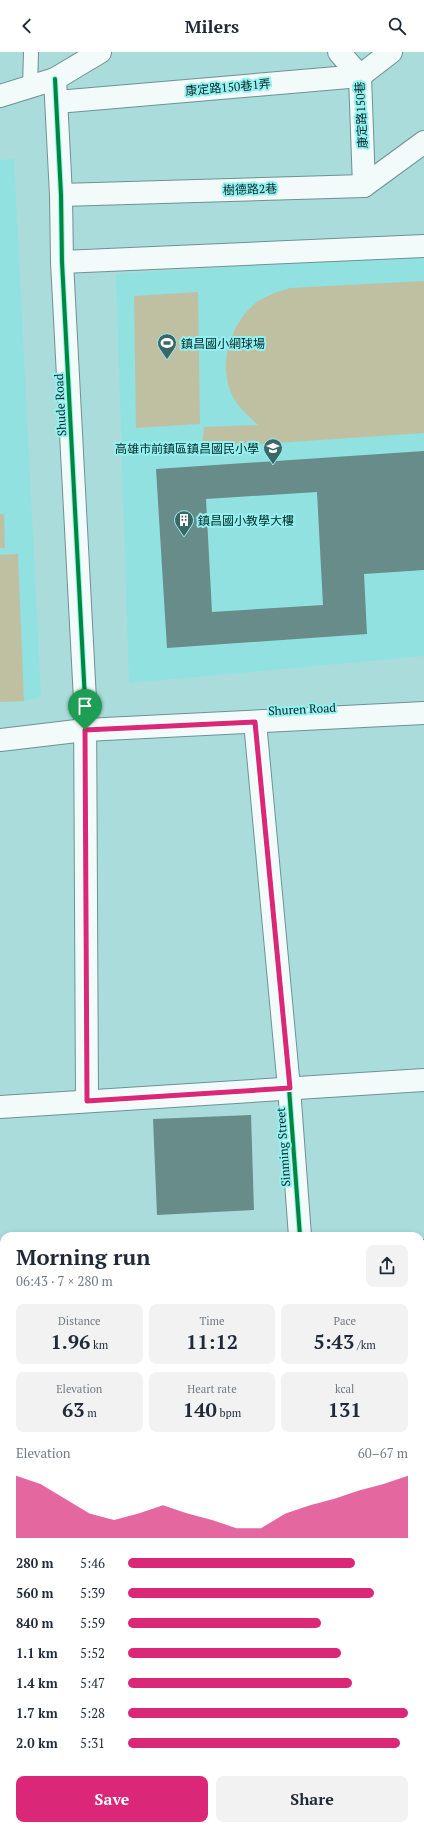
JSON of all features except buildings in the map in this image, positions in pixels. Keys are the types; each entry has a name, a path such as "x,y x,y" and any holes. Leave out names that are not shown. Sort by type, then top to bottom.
{"street":[{"path":"0,96 30,88 55,79 100,52"},
{"name":"康定路150巷","path":"339,52 360,76 364,186"},
{"path":"360,76 391,52"},
{"name":"康定路150巷1弄","path":"57,102 360,76"},
{"name":"Shude Road","path":"55,79 61,195 62,262 85,730 87,1101"},
{"path":"364,186 424,142"},
{"name":"樹德路2巷","path":"61,195 364,186"},
{"path":"62,262 424,246"},
{"name":"Shuren Road","path":"0,740 85,730 424,713"},
{"name":"Sinming Street","path":"255,722 290,1088 300,1232"},
{"path":"0,1107 424,1080"}],"lane":[{"path":"30,88 31,52"}],"shaded area":[{"path":"14,159 41,697 24,701 0,702 0,160"},
{"name":"高雄市前鎮區鎮昌國民小學","path":"424,255 424,656 129,683 116,274"}],"green space":[{"path":"424,281 424,433 202,448 204,427 258,425 235,401 226,374 226,361 231,338 243,316 255,303 269,295 290,288"},
{"name":"鎮昌國小網球場","path":"198,292 200,424 136,428 134,296"},
{"path":"0,514 4,514 5,548 0,548"},
{"path":"18,554 24,701 0,702 0,555"}],"cycle path":[{"path":"55,79 61,195 62,262 85,700 87,1101"},
{"path":"255,722 289,1088 300,1232"}],"place":[{"name":"鎮昌國小網球場","path":"167,360"},
{"name":"高雄市前鎮區鎮昌國民小學","path":"273,465"},
{"name":"鎮昌國小教學大樓","path":"184,537"}],"route":[{"path":"255,722 290,1088 87,1101 85,730 255,722"}]}
